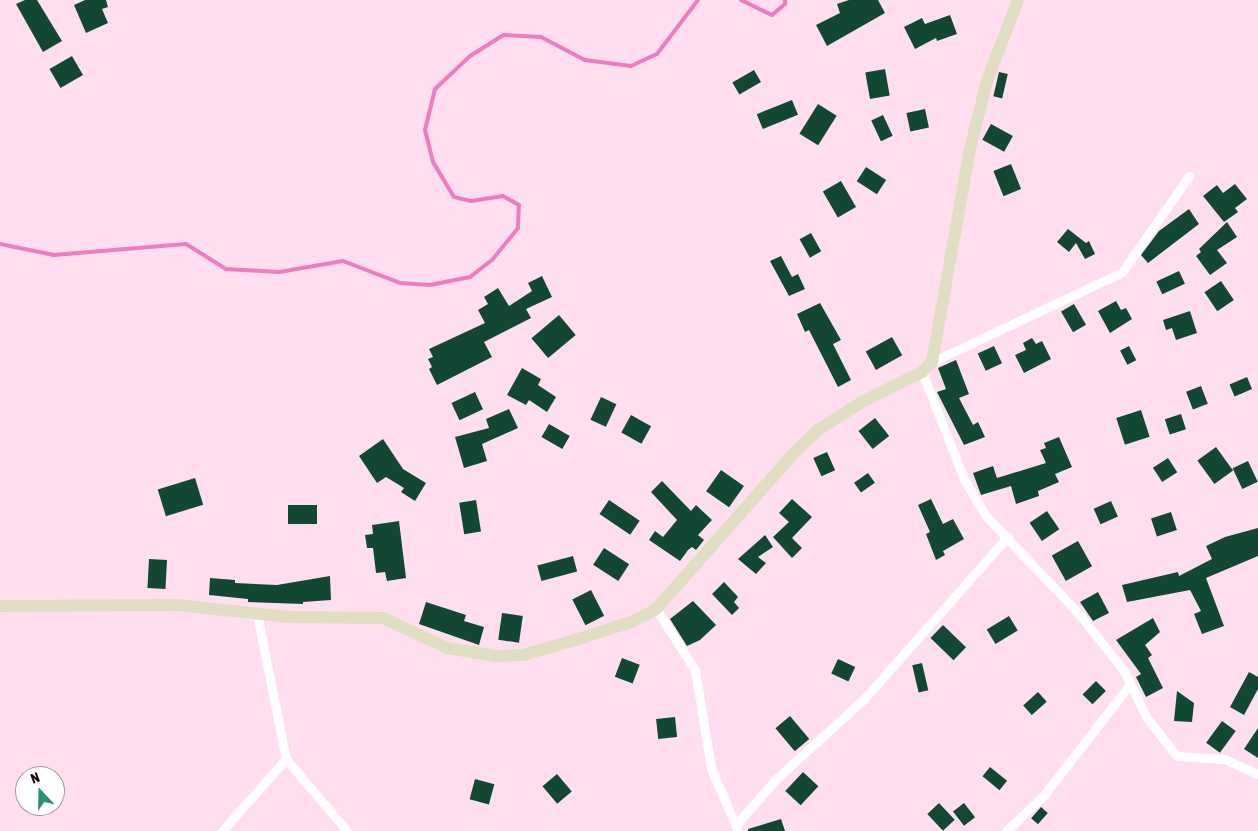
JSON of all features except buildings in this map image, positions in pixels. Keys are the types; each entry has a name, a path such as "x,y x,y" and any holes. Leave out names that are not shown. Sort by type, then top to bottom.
{"street":[{"path":"1018,0 988,81 970,149 927,367 965,481 986,516 1008,536 1080,616 1124,671 1147,718 1178,756 1224,759 1258,774"},
{"path":"0,606 178,605 257,614 383,618 447,648 496,656 523,655 631,622 656,609 793,454 818,430 860,403 927,367 1122,272 1188,176"},
{"path":"656,609 695,670 711,768 737,828 776,779 864,699 1008,536"},
{"path":"257,614 286,759 347,831"},
{"path":"1006,831 1044,794 1130,684"},
{"path":"222,831 286,759"}],"waterway":[{"path":"0,244 54,255 186,244 226,269 279,272 343,261 400,283 430,285 470,277 492,260 518,228 519,205 503,196 471,201 454,197 433,162 425,130 435,89 470,56 504,35 541,37 585,60 631,66 657,54 698,0"},
{"path":"741,0 772,15 785,4 785,0"}]}
